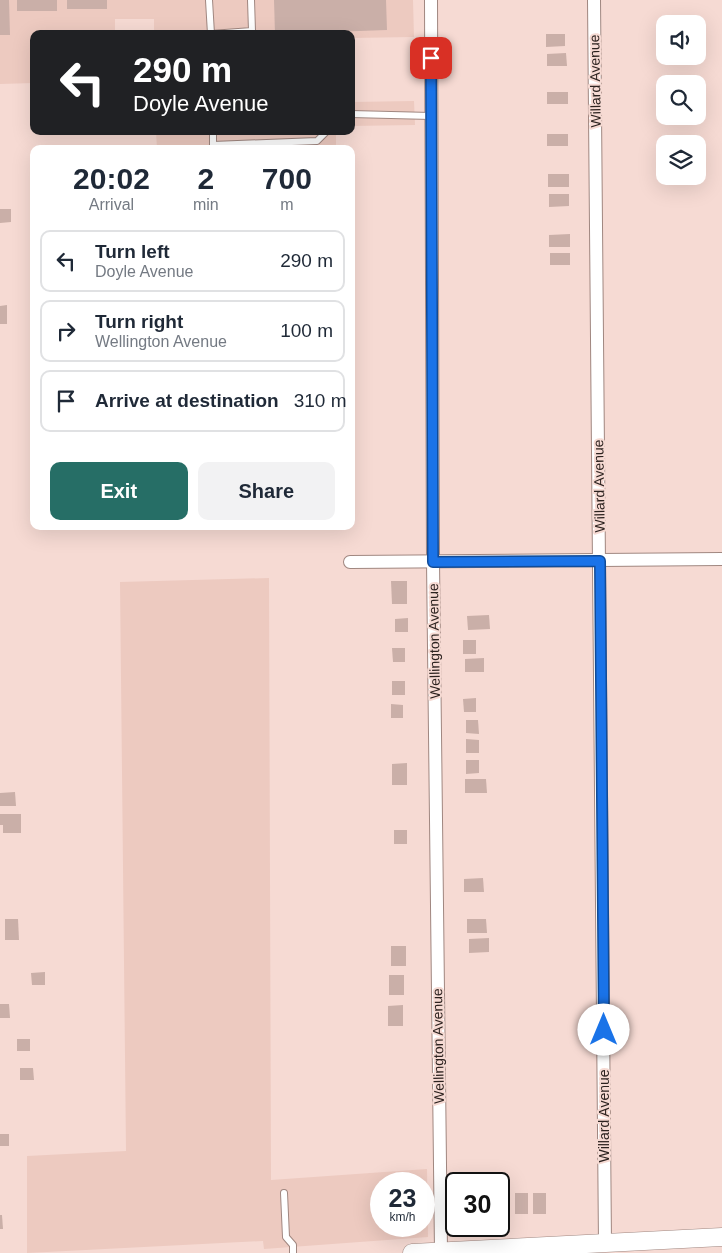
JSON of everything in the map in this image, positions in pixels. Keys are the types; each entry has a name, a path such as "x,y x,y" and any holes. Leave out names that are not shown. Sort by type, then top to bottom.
{"street":[{"name":"Wellington Avenue","path":"430,0 433,562 441,1251"},
{"name":"Willard Avenue","path":"594,0 600,561 604,1248"},
{"path":"350,562 722,559"},
{"path":"412,1253 604,1248 722,1237"}],"lane":[{"path":"209,0 211,30"},
{"path":"250,0 252,30"},
{"path":"355,114 431,116"},
{"path":"213,145 317,141 323,135"},
{"path":"284,1193 286,1237 293,1245 293,1253"}],"shaded area":[{"path":"0,0 413,0 414,37 355,38 355,30 154,30 154,19 115,19 115,30 30,30 30,83 0,84"},
{"path":"414,101 415,125 355,126 355,102"},
{"path":"156,135 336,135 336,145 157,145"},
{"path":"269,578 271,1180 370,1173 370,1237 428,1237 264,1249 263,1241 27,1253 27,1156 126,1151 120,582"},
{"path":"427,1169 427,1172 384,1172"}],"building":[{"path":"0,0 9,0 10,35 0,35"},
{"path":"17,0 57,0 57,11 17,11"},
{"path":"67,0 107,0 107,9 67,9"},
{"path":"274,0 386,0 387,30 275,30"},
{"path":"546,34 565,34 565,46 546,47"},
{"path":"566,53 567,66 547,66 547,54"},
{"path":"547,92 568,92 568,104 547,104"},
{"path":"547,134 568,134 568,146 547,146"},
{"path":"548,174 569,174 569,187 548,187"},
{"path":"549,194 569,194 569,206 549,207"},
{"path":"0,209 11,209 11,222 0,223"},
{"path":"570,234 570,247 549,247 549,235"},
{"path":"550,253 570,253 570,265 550,265"},
{"path":"7,305 7,324 0,324 0,306"},
{"path":"391,581 407,581 407,604 392,604"},
{"path":"489,615 490,629 468,630 467,616"},
{"path":"408,618 408,632 395,632 395,619"},
{"path":"463,640 476,640 476,654 463,654"},
{"path":"392,648 405,648 405,662 393,662"},
{"path":"484,658 484,672 465,672 465,659"},
{"path":"392,681 405,681 405,695 392,695"},
{"path":"476,698 476,712 464,712 463,699"},
{"path":"391,704 403,705 403,718 391,718"},
{"path":"466,720 478,720 479,734 466,733"},
{"path":"466,739 479,740 479,753 466,753"},
{"path":"466,760 479,760 479,773 466,774"},
{"path":"407,763 407,785 392,785 392,764"},
{"path":"465,779 486,779 487,793 465,793"},
{"path":"15,792 16,806 0,806 0,793"},
{"path":"0,814 21,814 21,833 3,833 3,825 0,825"},
{"path":"394,830 407,830 407,844 394,844"},
{"path":"483,878 484,892 464,892 464,879"},
{"path":"5,919 18,919 19,940 5,940"},
{"path":"467,919 486,919 487,933 467,933"},
{"path":"489,938 489,952 469,953 469,939"},
{"path":"391,946 406,946 406,966 391,966"},
{"path":"45,972 45,985 32,985 31,973"},
{"path":"389,975 404,975 404,995 389,995"},
{"path":"0,1004 9,1004 10,1018 0,1018"},
{"path":"403,1005 403,1026 388,1026 388,1006"},
{"path":"17,1039 30,1039 30,1051 17,1051"},
{"path":"20,1068 33,1068 34,1080 20,1080"},
{"path":"0,1134 9,1134 9,1146 0,1146"},
{"path":"515,1193 528,1193 528,1214 515,1214"},
{"path":"533,1193 546,1193 546,1214 533,1214"},
{"path":"0,1215 2,1215 3,1229 0,1229"}],"route":[{"path":"431,58 433,562 600,561 604,1030"}]}
